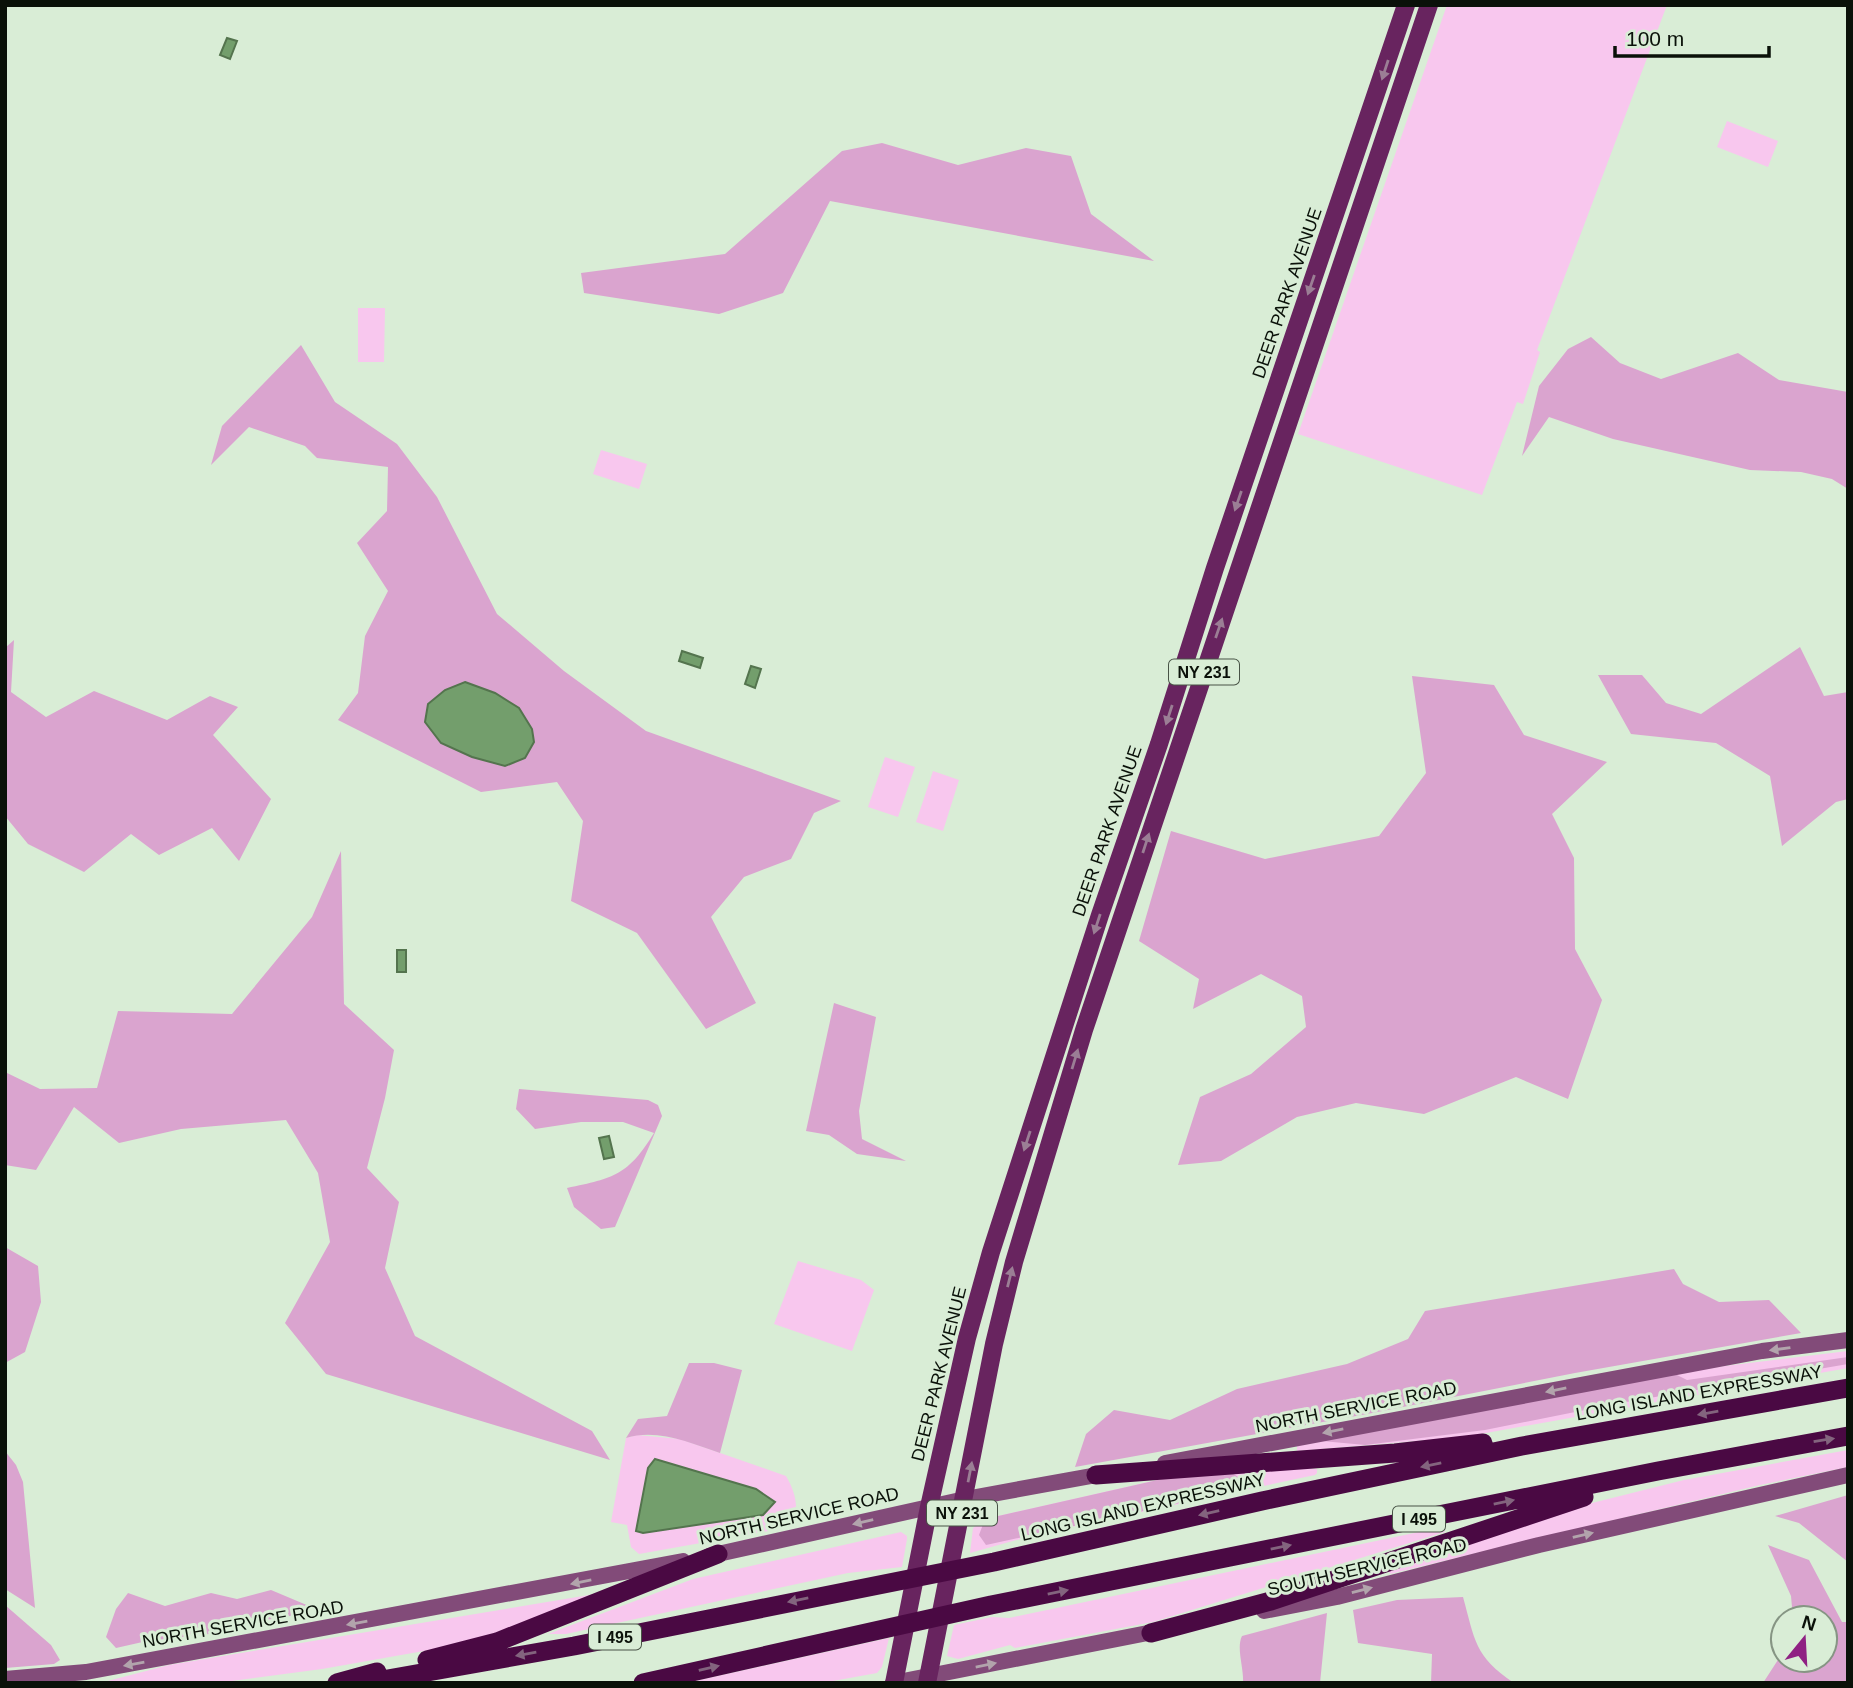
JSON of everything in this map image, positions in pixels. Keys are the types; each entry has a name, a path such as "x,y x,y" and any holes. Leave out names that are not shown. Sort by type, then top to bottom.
{"highway":[{"name":"LONG ISLAND EXPRESSWAY","path":"365,1683 574,1646 994,1562 1248,1504 1522,1446 1848,1388"},
{"name":"I 495","path":"643,1683 991,1605 1848,1436"},
{"path":"1096,1475 1395,1453 1477,1443 1522,1446"},
{"path":"1151,1633 1271,1601 1555,1506 1787,1446"},
{"path":"337,1683 497,1642 718,1554"}],"main road":[{"name":"DEER PARK AVENUE","path":"894,1683 929,1507 967,1338 991,1252 1215,568 1406,5"},
{"name":"NY 231","path":"928,1679 994,1344 1014,1262 1084,1030 1429,5"},
{"name":"NORTH SERVICE ROAD","path":"5,1679 86,1672 529,1592 718,1554 965,1499 1748,1354 1848,1340"},
{"name":"SOUTH SERVICE ROAD","path":"894,1683 928,1679 1337,1597 1539,1545 1848,1475"}],"shaded area":[{"path":"1447,5 1667,5 1537,350 1540,352 1523,404 1517,402 1482,495 1298,434"},
{"path":"227,38 237,41 230,59 220,55"},
{"path":"1727,121 1778,141 1768,167 1717,147"},
{"path":"882,143 958,165 1026,148 1071,156 1091,214 1154,261 830,201 783,293 719,314 584,293 581,273 725,254 842,151"},
{"path":"358,308 385,308 384,362 358,362"},
{"path":"1591,337 1620,363 1661,379 1738,353 1779,380 1848,392 1848,489 1832,479 1801,472 1750,470 1613,439 1549,417 1522,456 1539,386 1568,349"},
{"path":"301,345 335,402 397,444 437,497 497,614 564,671 646,731 841,801 814,813 791,859 744,877 711,917 756,1003 706,1029 637,933 571,901 583,821 557,782 481,792 338,720 358,693 365,636 388,591 357,543 387,511 388,467 317,458 305,446 249,427 211,465 222,426"},
{"path":"601,450 647,464 639,489 593,474"},
{"path":"14,640 11,692 46,717 94,691 167,720 210,696 238,707 213,735 271,799 239,861 212,828 159,855 131,834 84,872 28,844 5,816 5,648"},
{"path":"1800,647 1824,696 1848,692 1848,799 1836,802 1782,846 1770,776 1716,743 1631,734 1598,675 1642,675 1666,703 1701,714"},
{"path":"682,651 703,658 700,668 679,661"},
{"path":"751,666 761,669 755,688 745,684"},
{"path":"1412,676 1494,685 1524,735 1607,762 1552,814 1574,858 1575,949 1602,1000 1568,1099 1516,1077 1424,1114 1356,1103 1297,1117 1221,1161 1178,1165 1200,1097 1251,1074 1306,1027 1302,996 1261,974 1193,1009 1199,979 1139,941 1171,831 1265,859 1379,836 1426,773"},
{"path":"465,682 495,693 519,708 532,729 534,742 525,758 505,766 472,757 441,743 425,722 428,704 445,690"},
{"path":"885,757 915,767 898,817 868,807"},
{"path":"933,771 959,780 943,831 916,822"},
{"path":"341,851 344,1004 394,1050 367,1168 399,1202 385,1268 415,1336 592,1431 610,1460 326,1374 285,1323 330,1242 318,1173 286,1120 181,1129 119,1143 74,1107 36,1170 5,1165 5,1072 40,1089 97,1088 118,1011 232,1014 312,917"},
{"path":"397,950 406,950 406,972 397,972"},
{"path":"834,1003 876,1017 859,1111 862,1139 906,1161 857,1154 829,1135 806,1131"},
{"path":"519,1089 648,1100 658,1105 662,1116 615,1227 601,1229 574,1207 567,1188 597,1181 619,1172 636,1158 654,1133 623,1122 581,1122 535,1129 516,1109"},
{"path":"609,1136 614,1157 604,1159 599,1138"},
{"path":"5,1247 38,1266 41,1302 25,1352 5,1363"},
{"path":"798,1261 861,1280 874,1290 852,1351 774,1324"},
{"path":"1674,1269 1683,1284 1719,1302 1769,1300 1801,1333 1075,1467 1086,1434 1114,1410 1170,1420 1237,1389 1347,1364 1408,1339 1425,1311"},
{"path":"1848,1351 1848,1368 1464,1437 1297,1451 1297,1446 1667,1373"},
{"path":"1848,1357 1848,1364 1620,1403 1485,1430 1365,1445 1322,1441 1671,1372 1687,1380"},
{"path":"689,1363 714,1363 742,1370 720,1453 662,1436 638,1435 626,1438 638,1419 667,1416"},
{"path":"637,1435 680,1439 786,1476 796,1502 791,1527 639,1554 631,1547 627,1525 611,1522 626,1438"},
{"path":"1848,1450 1848,1467 1760,1485 1390,1574 1388,1569 1560,1511 1684,1480"},
{"path":"5,1451 16,1465 23,1482 35,1608 5,1589"},
{"path":"655,1459 756,1489 775,1502 763,1515 643,1533 636,1531 648,1468"},
{"path":"1317,1469 1317,1473 1038,1534 970,1553 973,1528 985,1519 1162,1479"},
{"path":"1232,1473 1248,1483 1176,1504 986,1545 979,1535 985,1519 1162,1479"},
{"path":"1848,1495 1848,1562 1799,1523 1775,1516"},
{"path":"1443,1528 1445,1532 1153,1622 1015,1648 1010,1645 958,1659 947,1656 954,1625 992,1617 1009,1618"},
{"path":"901,1532 907,1536 902,1567 848,1573 566,1634 548,1634 693,1579"},
{"path":"1768,1545 1809,1560 1832,1604 1792,1604 1791,1596"},
{"path":"271,1590 309,1606 306,1610 287,1617 264,1620 227,1632 147,1641 116,1648 106,1637 116,1609 128,1593 165,1606 211,1593 237,1599"},
{"path":"619,1590 469,1643 322,1669 217,1683 100,1683 169,1665"},
{"path":"1463,1597 1474,1636 1483,1655 1514,1683 1431,1683 1432,1654 1358,1643 1353,1610 1397,1600"},
{"path":"5,1605 51,1645 60,1660 54,1664 5,1668"},
{"path":"1327,1613 1320,1683 1243,1683 1240,1646 1242,1636"},
{"path":"1839,1616 1842,1622 1848,1622 1848,1683 1763,1683 1769,1674 1839,1674"},
{"path":"889,1638 882,1667 877,1673 822,1683 686,1683"}]}
